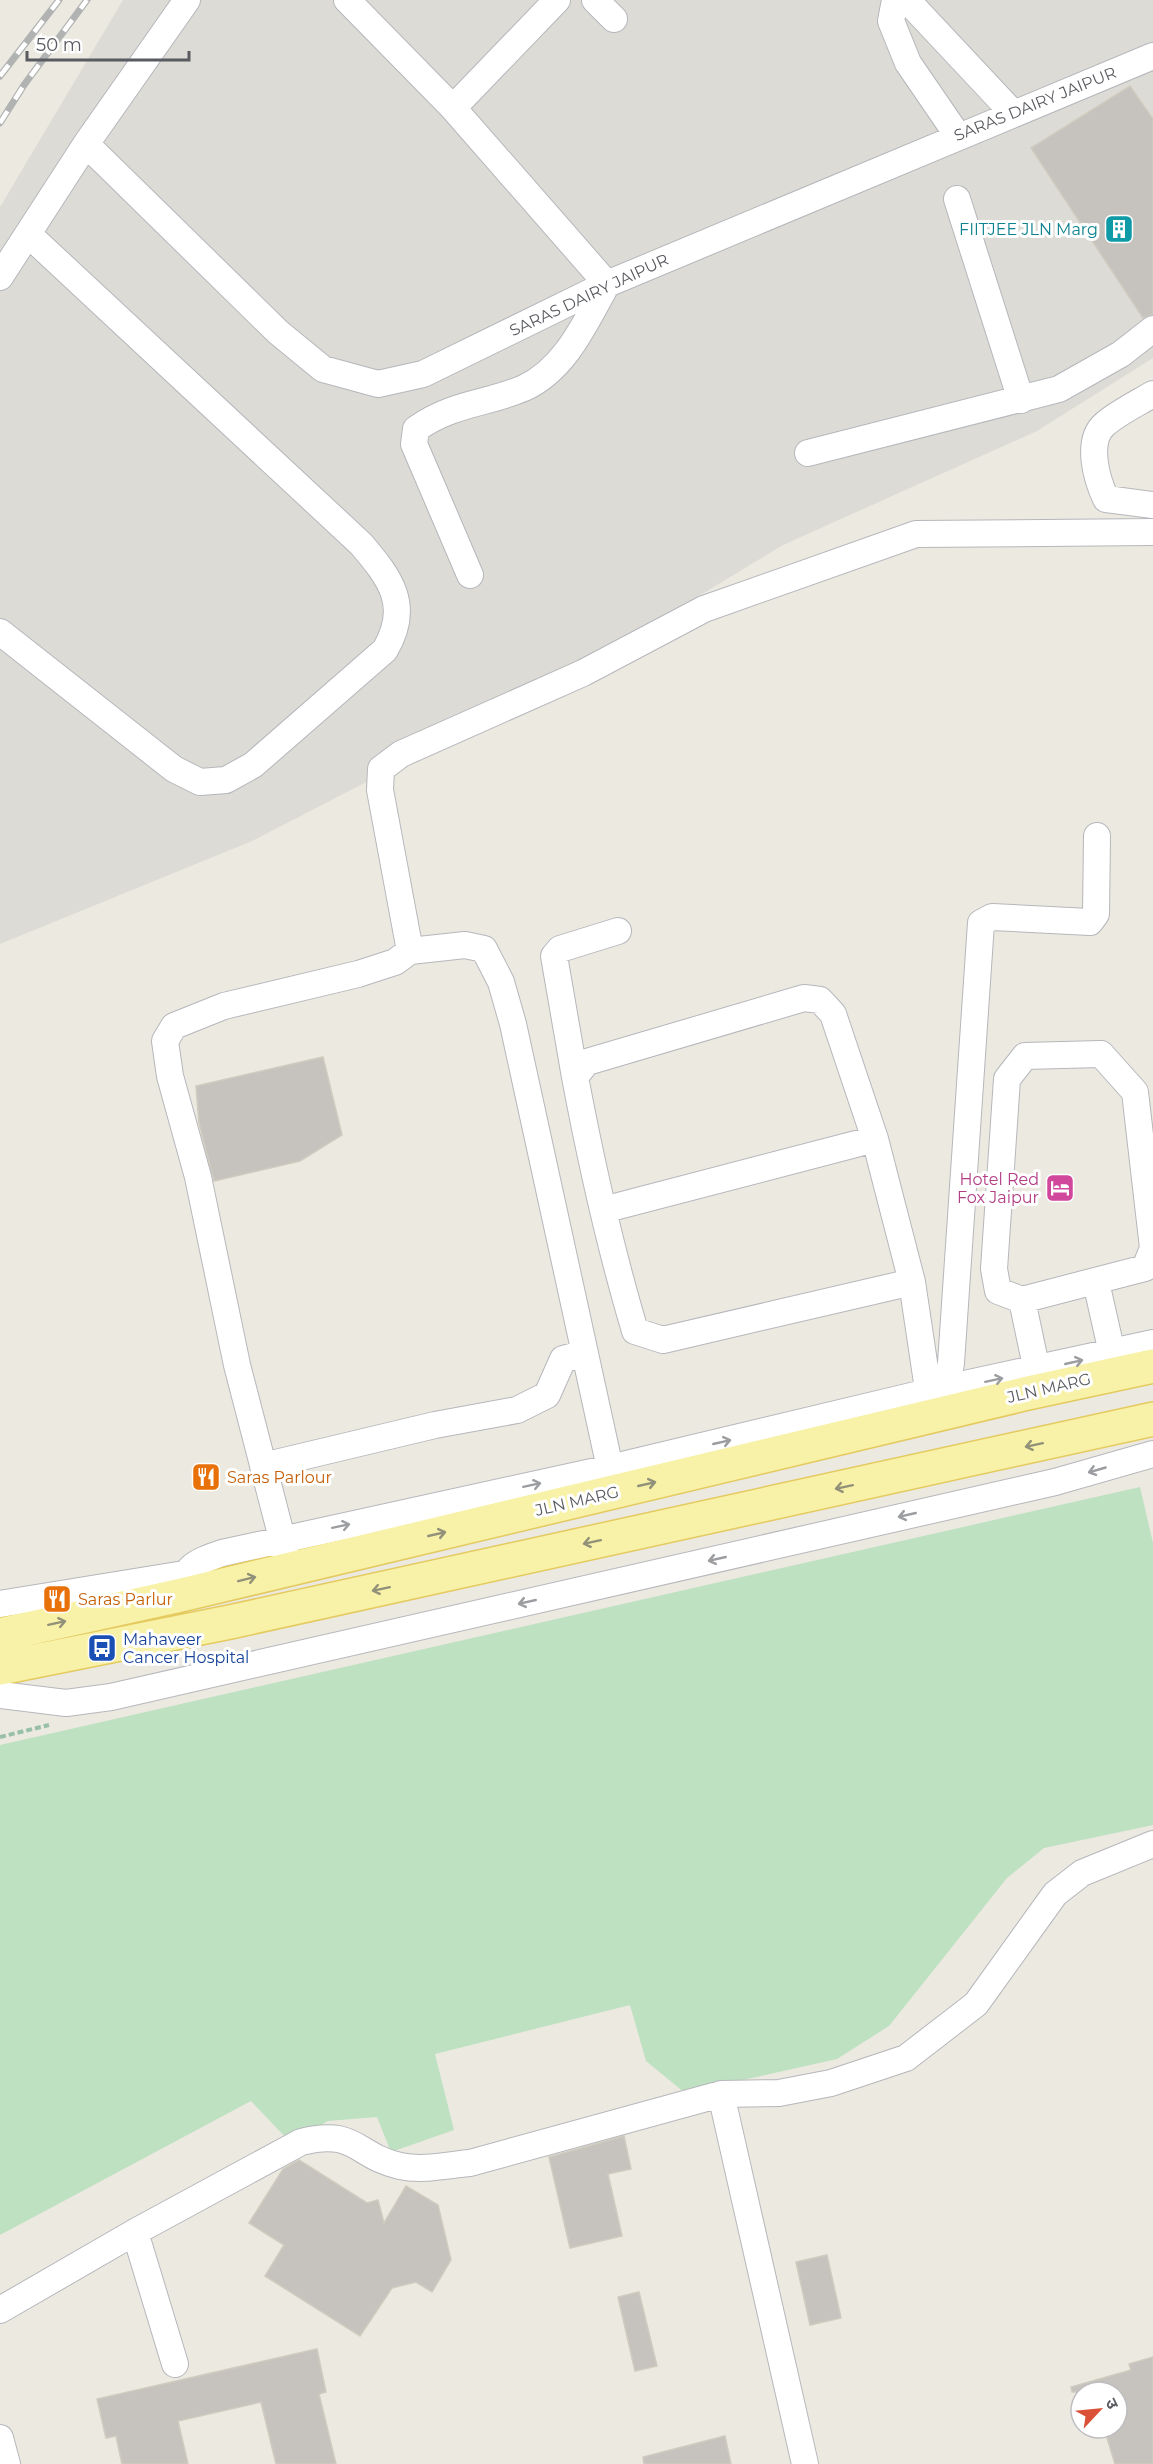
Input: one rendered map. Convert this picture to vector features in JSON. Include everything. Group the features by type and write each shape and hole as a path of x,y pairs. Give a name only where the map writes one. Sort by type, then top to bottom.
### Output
{"main road":[{"name":"JLN MARG","path":"0,1635 287,1554 937,1403 1153,1366"},
{"path":"0,1668 230,1622 1153,1419"}],"street":[{"path":"0,277 86,144 187,0"},
{"path":"347,0 453,108 607,284 570,350 543,375 525,387 436,415 416,429 414,444 470,575"},
{"path":"453,108 557,0"},
{"path":"595,0 614,19"},
{"path":"895,0 891,21 908,63 958,136"},
{"path":"907,0 1012,112"},
{"name":"SARAS DAIRY JAIPUR","path":"86,144 278,332 323,369 378,384 423,374 607,284 1012,112 1153,56"},
{"path":"957,199 1021,400"},
{"path":"0,632 174,769 200,782 226,780 253,765 384,650 396,631 398,615 394,592 382,568 361,544 28,234"},
{"path":"808,453 1059,389 1121,354 1153,328"},
{"path":"1153,394 1103,425 1096,444 1095,475 1106,499 1153,505"},
{"path":"410,951 381,790 381,769 401,754 583,674 704,609 916,534 1153,532"},
{"path":"937,1403 951,1363 981,923 992,917 1090,922 1096,914 1097,836"},
{"path":"618,931 560,949 554,956 575,1077 603,1210 635,1331 663,1341 912,1282"},
{"path":"287,1554 237,1365 198,1176 170,1076 165,1041 174,1026 224,1006 358,974 395,962 410,951 465,945 484,949 494,966 513,1024 613,1480"},
{"path":"575,1077 587,1062 804,998 820,999 833,1014 875,1140 912,1282 937,1403"},
{"path":"1101,1054 1135,1092 1153,1248 1145,1268 1096,1282 1022,1300 998,1291 994,1269 1007,1078 1025,1056 1101,1054"},
{"path":"603,1210 875,1140"},
{"path":"1096,1282 1112,1353"},
{"path":"1022,1300 1037,1371"},
{"path":"937,1403 1037,1371 1153,1343"},
{"path":"263,1466 435,1425 517,1410 547,1395 563,1359 585,1353"},
{"path":"0,1695 66,1703 111,1697 1055,1482 1153,1454"},
{"path":"0,1604 181,1585"},
{"path":"0,2310 135,2232 301,2142 322,2137 345,2139 373,2156 400,2166 427,2168 470,2163 721,2094 778,2093 820,2085 906,2058 976,2004 1055,1894 1082,1873 1153,1844"},
{"path":"721,2094 805,2464"},
{"path":"135,2232 175,2364"},
{"path":"0,2438 7,2464"}],"shaded area":[{"path":"123,0 1153,0 1153,358 1037,431 783,545 539,693 252,841 0,944 0,207"}],"green space":[{"path":"1140,1487 1153,1543 1153,1825 1044,1848 1007,1878 889,2026 837,2059 685,2093 646,2061 630,2005 435,2054 454,2130 391,2152 377,2117 328,2121 291,2143 251,2101 0,2235 0,1745"}],"building":[{"name":"FIITJEE JLN Marg","path":"1130,86 1153,119 1153,314 1143,318 1031,148"},
{"path":"323,1057 342,1135 300,1161 214,1181 199,1123 196,1086"},
{"path":"624,2136 631,2169 608,2174 622,2236 570,2248 549,2157"},
{"path":"299,2160 367,2203 378,2200 384,2223 406,2186 438,2205 451,2260 432,2292 416,2282 392,2288 360,2336 265,2276 284,2245 249,2223 283,2169"},
{"path":"827,2255 841,2318 810,2325 796,2262"},
{"path":"639,2292 657,2366 635,2371 618,2297"},
{"path":"317,2349 326,2392 319,2394 336,2464 276,2464 261,2402 178,2421 188,2464 122,2464 116,2436 106,2438 97,2399"},
{"path":"1153,2357 1153,2464 1115,2464 1108,2440 1129,2440 1129,2380 1096,2380 1131,2370 1129,2364"},
{"path":"725,2436 731,2464 644,2464 643,2457"}],"railway":[{"path":"0,76 59,0"},
{"path":"0,123 24,85 87,0"}],"place":[{"name":"FIITJEE JLN Marg","path":"1119,229"},
{"name":"Hotel Red Fox Jaipur","path":"1060,1188"},
{"name":"Saras Parlour","path":"206,1477"},
{"name":"Saras Parlur","path":"57,1599"},
{"name":"Mahaveer Cancer Hospital","path":"102,1648"}]}
